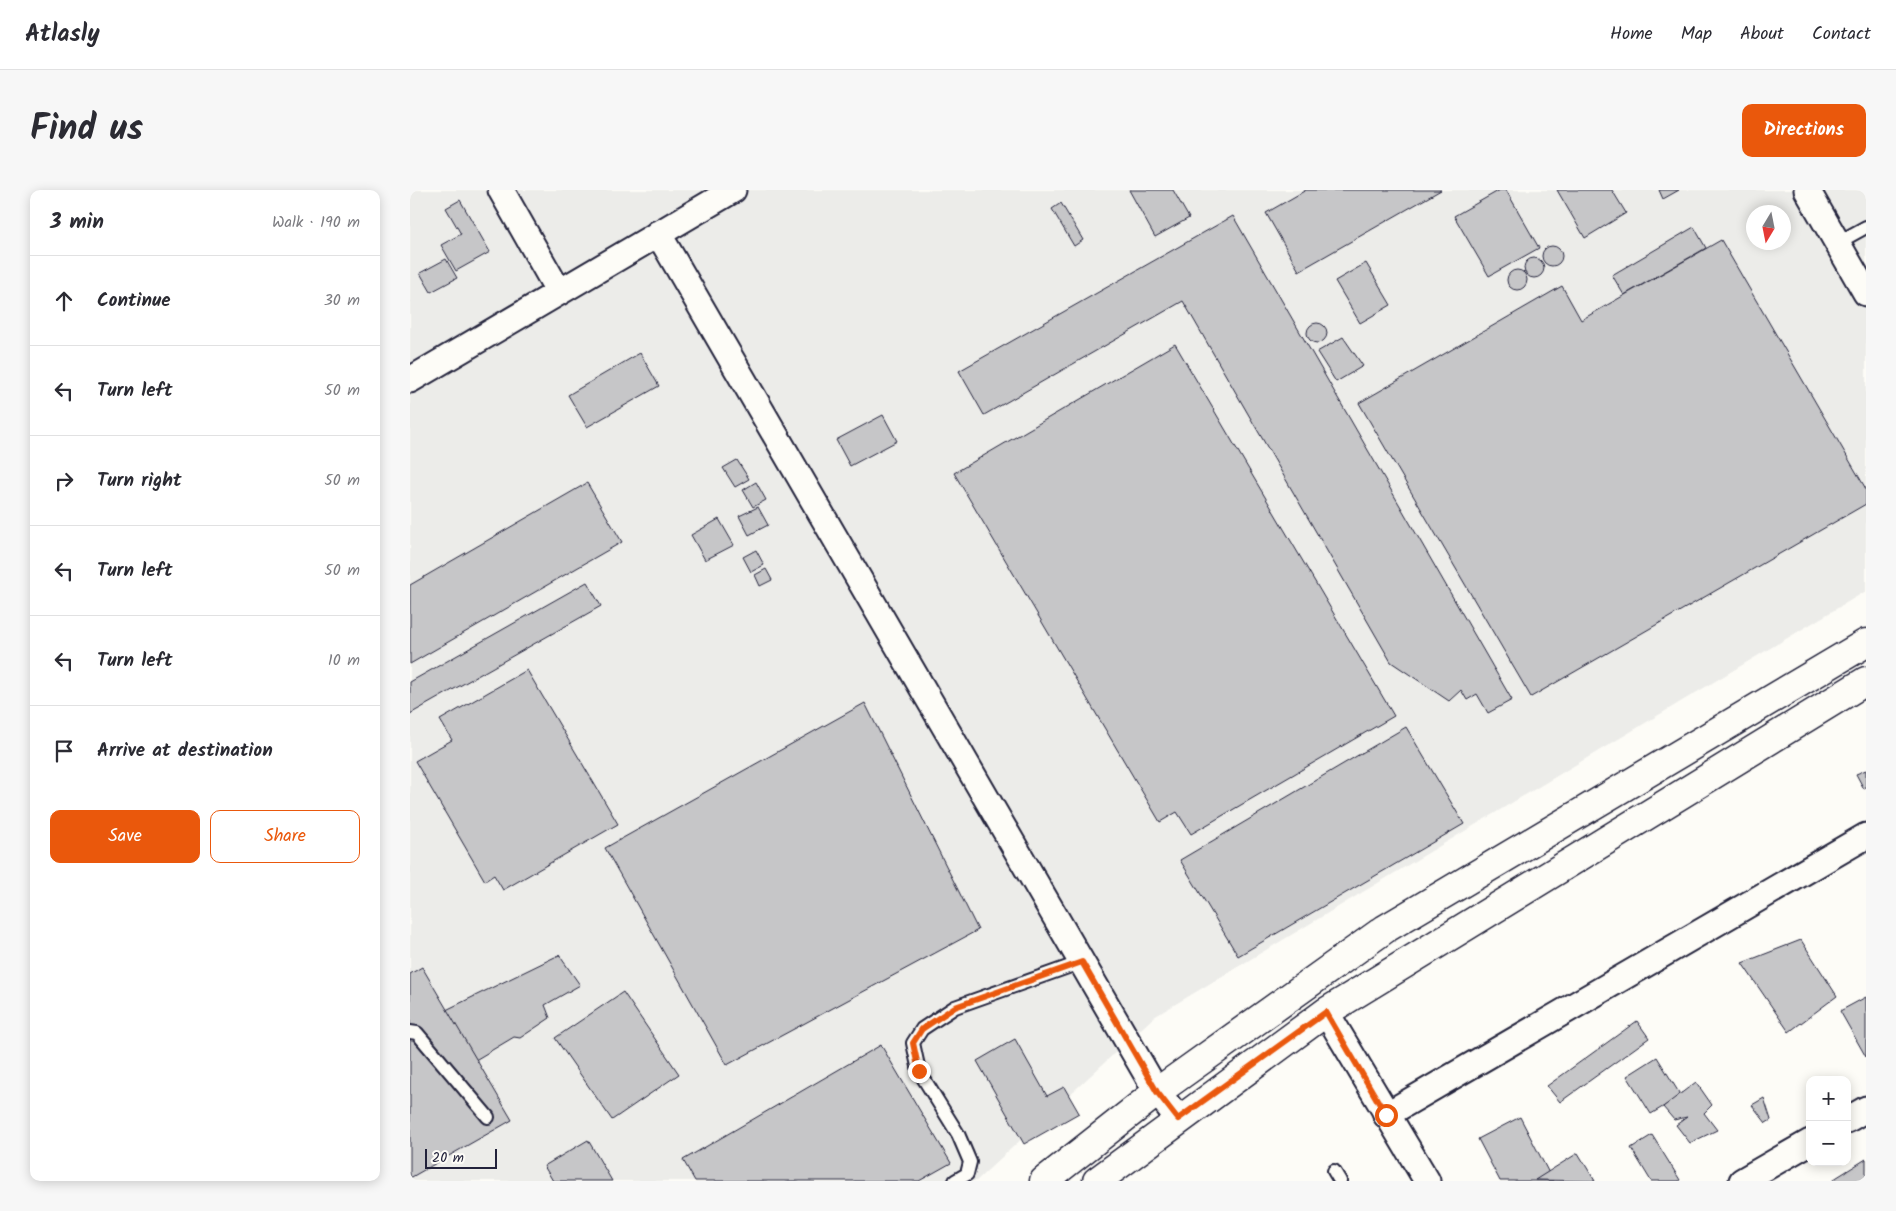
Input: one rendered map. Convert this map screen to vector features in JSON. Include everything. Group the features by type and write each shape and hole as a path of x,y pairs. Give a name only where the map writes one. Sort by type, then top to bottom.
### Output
{"main road":[{"path":"1044,1181 1157,1092 1384,929 1866,643"},
{"path":"1097,1181 1178,1119 1326,1012 1866,681"}],"street":[{"path":"501,190 559,292"},
{"path":"410,380 733,190"},
{"path":"1807,190 1866,293"},
{"path":"658,233 1157,1092 1178,1119"},
{"path":"1386,1115 1866,836"},
{"path":"1326,1012 1427,1181"},
{"path":"1851,1118 1866,1109"},
{"path":"1742,1181 1806,1144"}],"lane":[{"path":"1838,243 1866,227"},
{"path":"955,1181 967,1174 970,1162 958,1134 919,1071 913,1043 922,1029 955,1007 1082,962"},
{"path":"410,1032 417,1033 488,1117"}],"shaded area":[{"path":"410,190 1866,190 1866,591 1154,1017 976,1181 410,1181"}],"building":[{"path":"1129,190 1173,190 1189,218 1155,237"},
{"path":"1306,190 1441,190 1299,271 1266,213"},
{"path":"1500,190 1506,190 1539,248 1489,276 1454,216"},
{"path":"1557,190 1612,190 1626,213 1585,238"},
{"path":"1659,190 1679,190 1663,199"},
{"path":"460,200 490,252 456,271 441,245 461,234 446,208"},
{"path":"1061,203 1083,240 1074,246 1052,209"},
{"path":"1233,216 1512,700 1488,713 1477,694 1467,700 1461,690 1449,701 1391,662 1183,301 984,415 959,371"},
{"path":"1694,227 1706,248 1624,295 1612,275"},
{"path":"1721,240 1866,489 1866,504 1531,697 1359,403 1562,286 1581,320"},
{"path":"1552,246 1559,249 1562,256 1559,263 1552,266 1545,263 1542,256 1545,249"},
{"path":"1534,258 1541,261 1544,268 1541,275 1534,278 1527,275 1524,268 1527,261"},
{"path":"446,259 457,278 431,292 420,273"},
{"path":"1366,263 1391,305 1360,323 1335,281"},
{"path":"1517,270 1524,273 1527,280 1524,287 1517,290 1510,287 1507,280 1510,273"},
{"path":"1317,323 1324,326 1327,333 1324,340 1317,343 1310,340 1307,333 1310,326"},
{"path":"1343,337 1363,366 1336,382 1317,352"},
{"path":"1175,344 1394,716 1191,834 1177,812 1160,822 954,473"},
{"path":"640,353 659,386 587,427 568,395"},
{"path":"883,415 897,441 850,466 836,440"},
{"path":"737,460 749,479 735,487 723,468"},
{"path":"756,482 766,500 753,507 743,490"},
{"path":"587,483 622,542 410,664 410,585"},
{"path":"758,507 768,525 749,535 739,516"},
{"path":"719,519 734,545 705,560 691,535"},
{"path":"756,550 764,565 751,572 743,557"},
{"path":"766,569 772,580 760,586 755,575"},
{"path":"587,582 601,606 410,714 410,682"},
{"path":"527,670 618,824 503,890 494,875 485,881 415,761 452,740 440,720"},
{"path":"865,703 978,930 727,1065 605,848"},
{"path":"1406,727 1464,824 1238,956 1180,860"},
{"path":"1866,770 1866,788 1864,789 1856,774"},
{"path":"1801,940 1837,996 1789,1032 1742,963"},
{"path":"559,955 580,985 545,1005 550,1018 520,1038 514,1037 472,1062 444,1011"},
{"path":"422,967 512,1120 410,1178 410,974"},
{"path":"623,992 679,1074 612,1120 555,1038"},
{"path":"1866,997 1866,1057 1840,1011"},
{"path":"1637,1021 1649,1038 1560,1102 1547,1086"},
{"path":"1015,1039 1047,1096 1064,1087 1079,1113 1024,1144 977,1061"},
{"path":"881,1045 951,1163 919,1181 695,1181 683,1160"},
{"path":"1657,1057 1681,1096 1651,1114 1627,1076"},
{"path":"1696,1082 1712,1105 1704,1113 1717,1130 1690,1143 1676,1125 1687,1117 1674,1120 1663,1107"},
{"path":"1764,1098 1771,1120 1766,1123 1752,1105"},
{"path":"1520,1117 1553,1181 1500,1181 1478,1139"},
{"path":"1652,1135 1680,1180 1651,1181 1631,1148"},
{"path":"588,1140 612,1181 553,1181 544,1166"},
{"path":"1578,1153 1595,1181 1535,1180"},
{"path":"1866,1159 1866,1181 1835,1181 1834,1179"}],"route":[{"path":"919,1071 913,1043 922,1029 955,1007 1082,962 1157,1092 1178,1119 1326,1012 1386,1115"}]}
